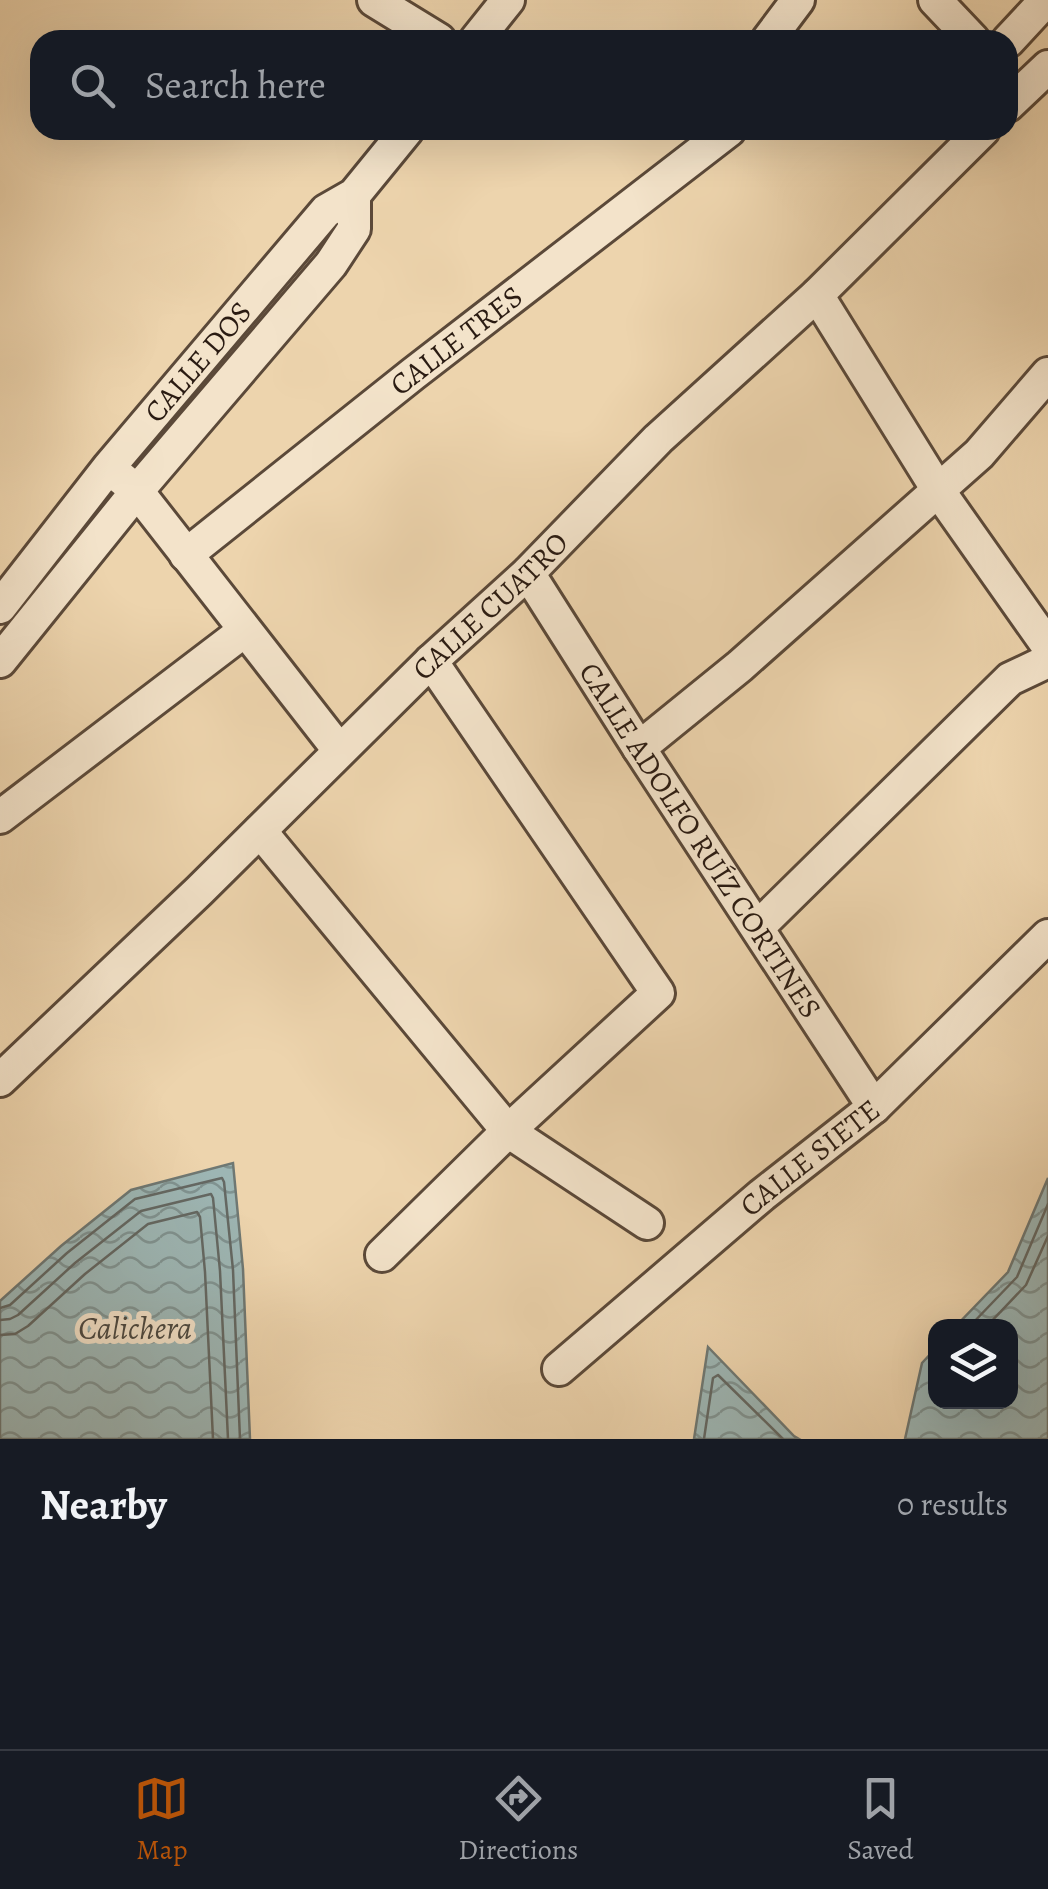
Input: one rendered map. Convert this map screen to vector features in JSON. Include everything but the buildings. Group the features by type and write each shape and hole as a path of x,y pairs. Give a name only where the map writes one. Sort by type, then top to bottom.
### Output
{"street":[{"path":"374,0 422,30"},
{"path":"484,30 508,0"},
{"path":"776,30 798,0"},
{"path":"935,0 964,30"},
{"path":"1018,30 1046,0"},
{"name":"CALLE DOS","path":"4,591 326,211 354,195 399,140"},
{"name":"CALLE TRES","path":"186,555 716,140"},
{"name":"CALLE CUATRO","path":"0,1080 339,750 528,573 658,439 817,295 973,140"},
{"path":"0,661 137,491 330,264 354,229 354,195"},
{"path":"817,295 938,490 1048,646"},
{"path":"638,748 740,666 979,454 1048,374"},
{"path":"109,467 137,491 339,750"},
{"name":"CALLE ADOLFO RUÍZ CORTINES","path":"528,573 874,1107"},
{"path":"4,591 41,610"},
{"path":"0,816 244,631"},
{"path":"382,1255 508,1131 658,994 432,661"},
{"path":"758,928 1010,679 1048,661"},
{"path":"260,830 508,1131 647,1223"},
{"name":"CALLE SIETE","path":"560,1369 762,1195 874,1107 1048,936"}],"water":[{"name":"Calichera","path":"233,1163 243,1269 250,1439 0,1439 0,1301 131,1190"},
{"path":"1048,1178 1048,1439 905,1439 922,1363 928,1357 928,1409 1018,1409 1018,1319 963,1319 1008,1272"},
{"path":"708,1347 794,1436 799,1439 694,1439"}]}
